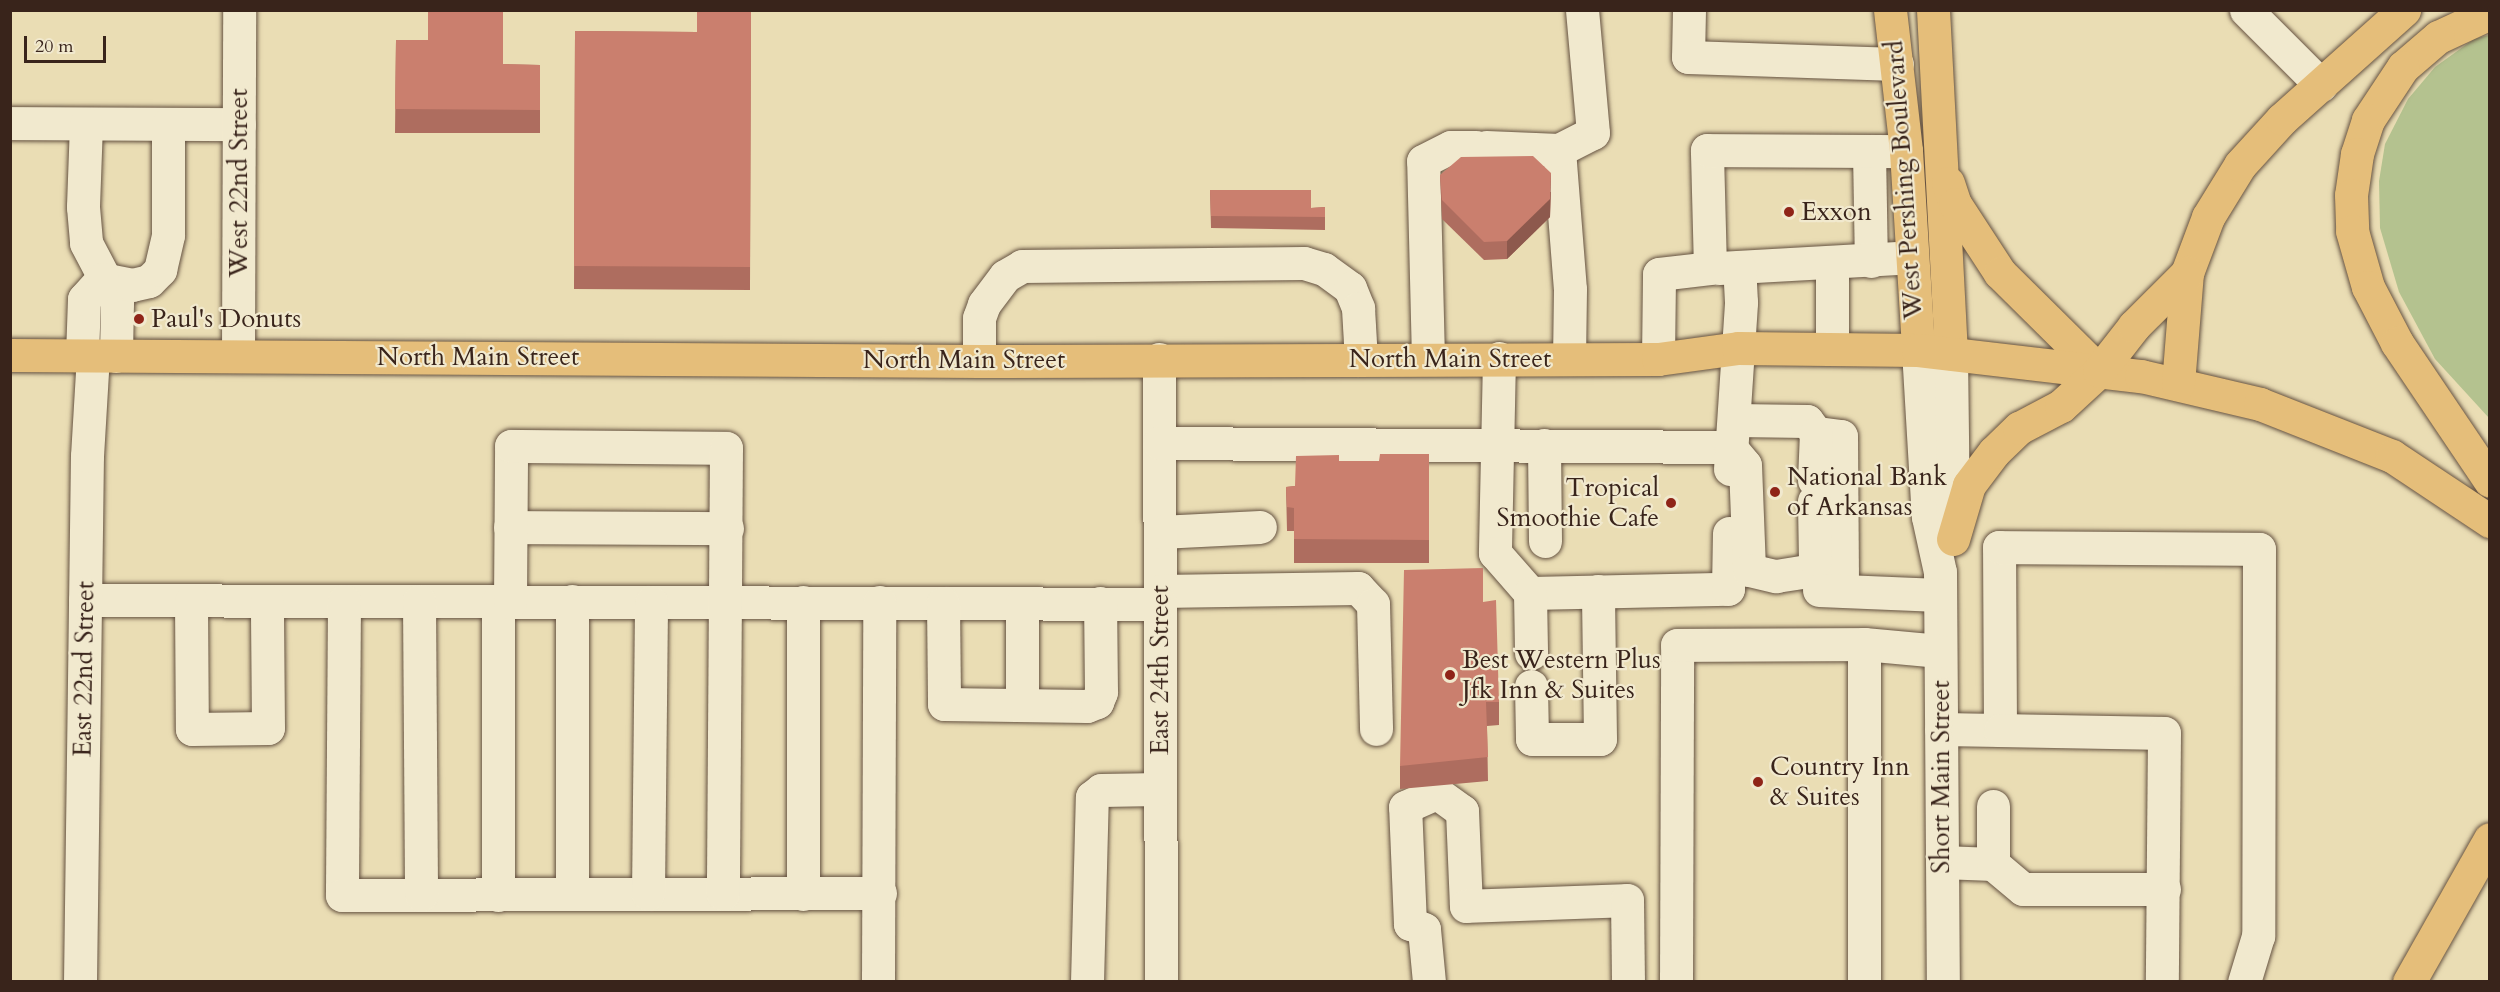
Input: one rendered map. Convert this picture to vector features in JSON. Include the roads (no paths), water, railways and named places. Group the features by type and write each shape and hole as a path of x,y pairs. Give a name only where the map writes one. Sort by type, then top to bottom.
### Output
{"main road":[{"name":"West Pershing Boulevard","path":"1890,10 1906,151 1918,350"},
{"name":"West Pershing Boulevard","path":"1934,10 1951,345"},
{"path":"2178,384 2187,273 2208,217 2240,165 2320,85 2404,10"},
{"path":"2490,13 2438,37 2398,74 2368,120 2357,153 2351,195 2352,231 2368,287 2397,343 2490,481"},
{"path":"1941,163 1955,204 2000,273 2099,371"},
{"path":"1953,539 1969,485 1994,452 2019,428 2061,406 2099,371 2134,326 2187,273"},
{"name":"North Main Street","path":"10,355 979,361 1658,359 1738,348 1918,350 1951,345 2178,384 2260,404 2363,442 2439,484 2490,521"},
{"path":"2409,981 2490,839"}],"street":[{"name":"West 22nd Street","path":"238,10 238,355"},
{"path":"1428,359 1423,161 1451,147 1559,150 1593,133 1582,10"},
{"path":"1689,10 1688,57 1897,64"},
{"path":"2247,11 2320,85"},
{"path":"10,123 239,124"},
{"path":"86,124 83,207 86,243 102,279 132,285 149,281 160,270 168,235 168,124"},
{"path":"1559,150 1570,290 1569,358"},
{"path":"1728,589 1732,433 1738,348 1707,150 1906,151"},
{"path":"1869,151 1871,261"},
{"path":"1658,359 1659,274 1912,257"},
{"path":"979,361 979,318 984,304 1005,276 1022,266 1304,262 1324,270 1350,288 1358,308 1361,360"},
{"path":"1832,263 1832,348"},
{"name":"East 22nd Street","path":"80,981 85,600 97,356 84,299 102,279"},
{"path":"1940,583 1953,539 1951,345"},
{"path":"1918,350 1928,518 1940,583"},
{"path":"1499,358 1495,553 1530,593 1531,653"},
{"name":"East 24th Street","path":"1159,359 1161,981"},
{"path":"1159,443 1544,445 1732,433 1807,421 1816,434 1815,560 1809,571 1776,576 1749,570 1745,465 1732,433"},
{"path":"1816,434 1841,436 1842,590"},
{"path":"1544,445 1545,542"},
{"path":"498,895 504,601 510,527 511,446 726,448 727,602 723,894"},
{"path":"510,527 727,528"},
{"path":"1160,532 1260,527"},
{"path":"1953,539 1999,546 2259,549 2259,936 2245,981"},
{"path":"1999,546 2000,730"},
{"path":"1530,593 1728,589 1842,590 1940,583"},
{"name":"Short Main Street","path":"1940,583 1943,981"},
{"path":"85,600 1100,603 1160,597 1358,588 1372,604 1376,729"},
{"path":"1531,686 1532,739 1600,738 1598,591"},
{"path":"191,601 192,729 268,728 267,601"},
{"path":"344,601 342,895 880,893"},
{"path":"419,601 421,895"},
{"path":"572,601 572,894"},
{"path":"648,894 651,602"},
{"path":"803,602 803,894"},
{"path":"878,981 879,602"},
{"path":"943,603 944,704 1088,706 1097,702 1101,692 1100,603"},
{"path":"1022,705 1023,603"},
{"path":"1864,644 1864,981"},
{"path":"1676,981 1677,645 1864,644 1940,651"},
{"path":"1941,729 2164,733 2162,981"},
{"path":"1087,981 1092,797 1101,790 1160,789"},
{"path":"1429,981 1425,929 1410,924 1406,807 1437,793 1462,811 1466,906 1627,900 1629,981"},
{"path":"1993,806 1993,864"},
{"path":"1942,862 1993,864 2023,889 2164,889"}],"place":[{"name":"Exxon","path":"1789,212"},
{"name":"Paul's Donuts","path":"139,319"},
{"name":"National Bank of Arkansas","path":"1775,492"},
{"name":"Tropical Smoothie Cafe","path":"1671,503"},
{"name":"Best Western Plus Jfk Inn & Suites","path":"1450,675"},
{"name":"Country Inn & Suites","path":"1758,782"}]}
